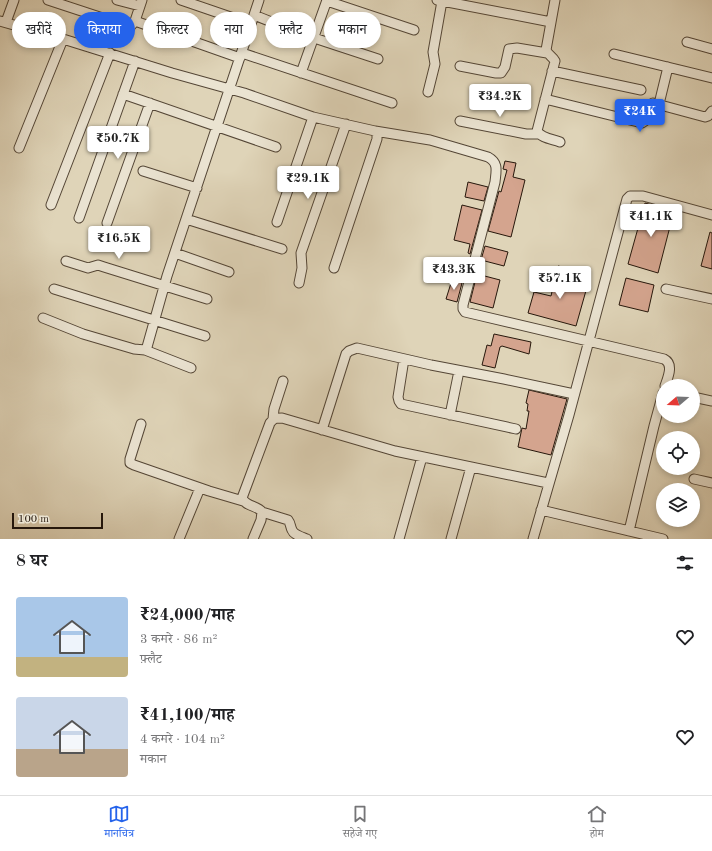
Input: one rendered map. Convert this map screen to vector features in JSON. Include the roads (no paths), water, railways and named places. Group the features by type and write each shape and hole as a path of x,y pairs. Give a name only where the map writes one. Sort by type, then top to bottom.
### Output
{"street":[{"path":"48,0 84,12"},
{"path":"117,0 141,3 135,21 392,103"},
{"path":"181,0 224,12"},
{"path":"255,12 259,0"},
{"path":"316,32 327,0 414,30"},
{"path":"547,53 546,45 555,0"},
{"path":"428,92 435,64 433,52 445,1 551,22"},
{"path":"316,39 378,59"},
{"path":"66,40 230,89 313,117 375,132 430,140 492,159 496,163 497,168 495,182 463,305 465,312 667,361 670,365 667,379"},
{"path":"687,42 712,49"},
{"path":"19,148 59,48"},
{"path":"145,350 186,219 243,48"},
{"path":"301,73 310,48"},
{"path":"460,66 501,73 505,67 510,49 513,48 547,53 553,58 554,61 552,71 537,128 538,134"},
{"path":"51,205 110,53"},
{"path":"614,54 712,78"},
{"path":"79,218 135,61"},
{"path":"659,104 668,66"},
{"path":"552,71 641,90"},
{"path":"123,94 276,147"},
{"path":"545,99 642,123 645,121 651,104 653,103 705,117 712,111"},
{"path":"107,223 150,103"},
{"path":"277,222 313,117"},
{"path":"460,121 526,134 538,134 560,142"},
{"path":"299,283 302,268 301,254 346,124"},
{"path":"334,268 377,139 378,134 375,132"},
{"path":"143,171 197,188"},
{"path":"533,539 627,199 630,196 643,196 712,215"},
{"path":"186,219 282,249"},
{"path":"175,253 229,272"},
{"path":"66,261 88,268 98,265 207,299"},
{"path":"54,289 205,336"},
{"path":"666,289 712,297"},
{"path":"43,318 83,334 134,349 145,350 191,368"},
{"path":"322,430 343,364 349,350 357,348 459,371 574,394"},
{"path":"404,359 399,390 399,402 407,406 516,429"},
{"path":"450,415 459,371"},
{"path":"243,501 244,493 270,423 273,419 274,408 283,381"},
{"path":"700,398 712,401"},
{"path":"273,419 282,418 395,452 548,483"},
{"path":"629,531 656,419"},
{"path":"141,424 131,455 130,463 200,488 243,501 260,509 262,512 288,520 294,533 307,539"},
{"path":"399,539 422,457"},
{"path":"451,539 471,467"},
{"path":"694,479 712,482"},
{"path":"179,539 200,488"},
{"path":"541,510 663,539"},
{"path":"253,539 261,520 262,512"}]}
